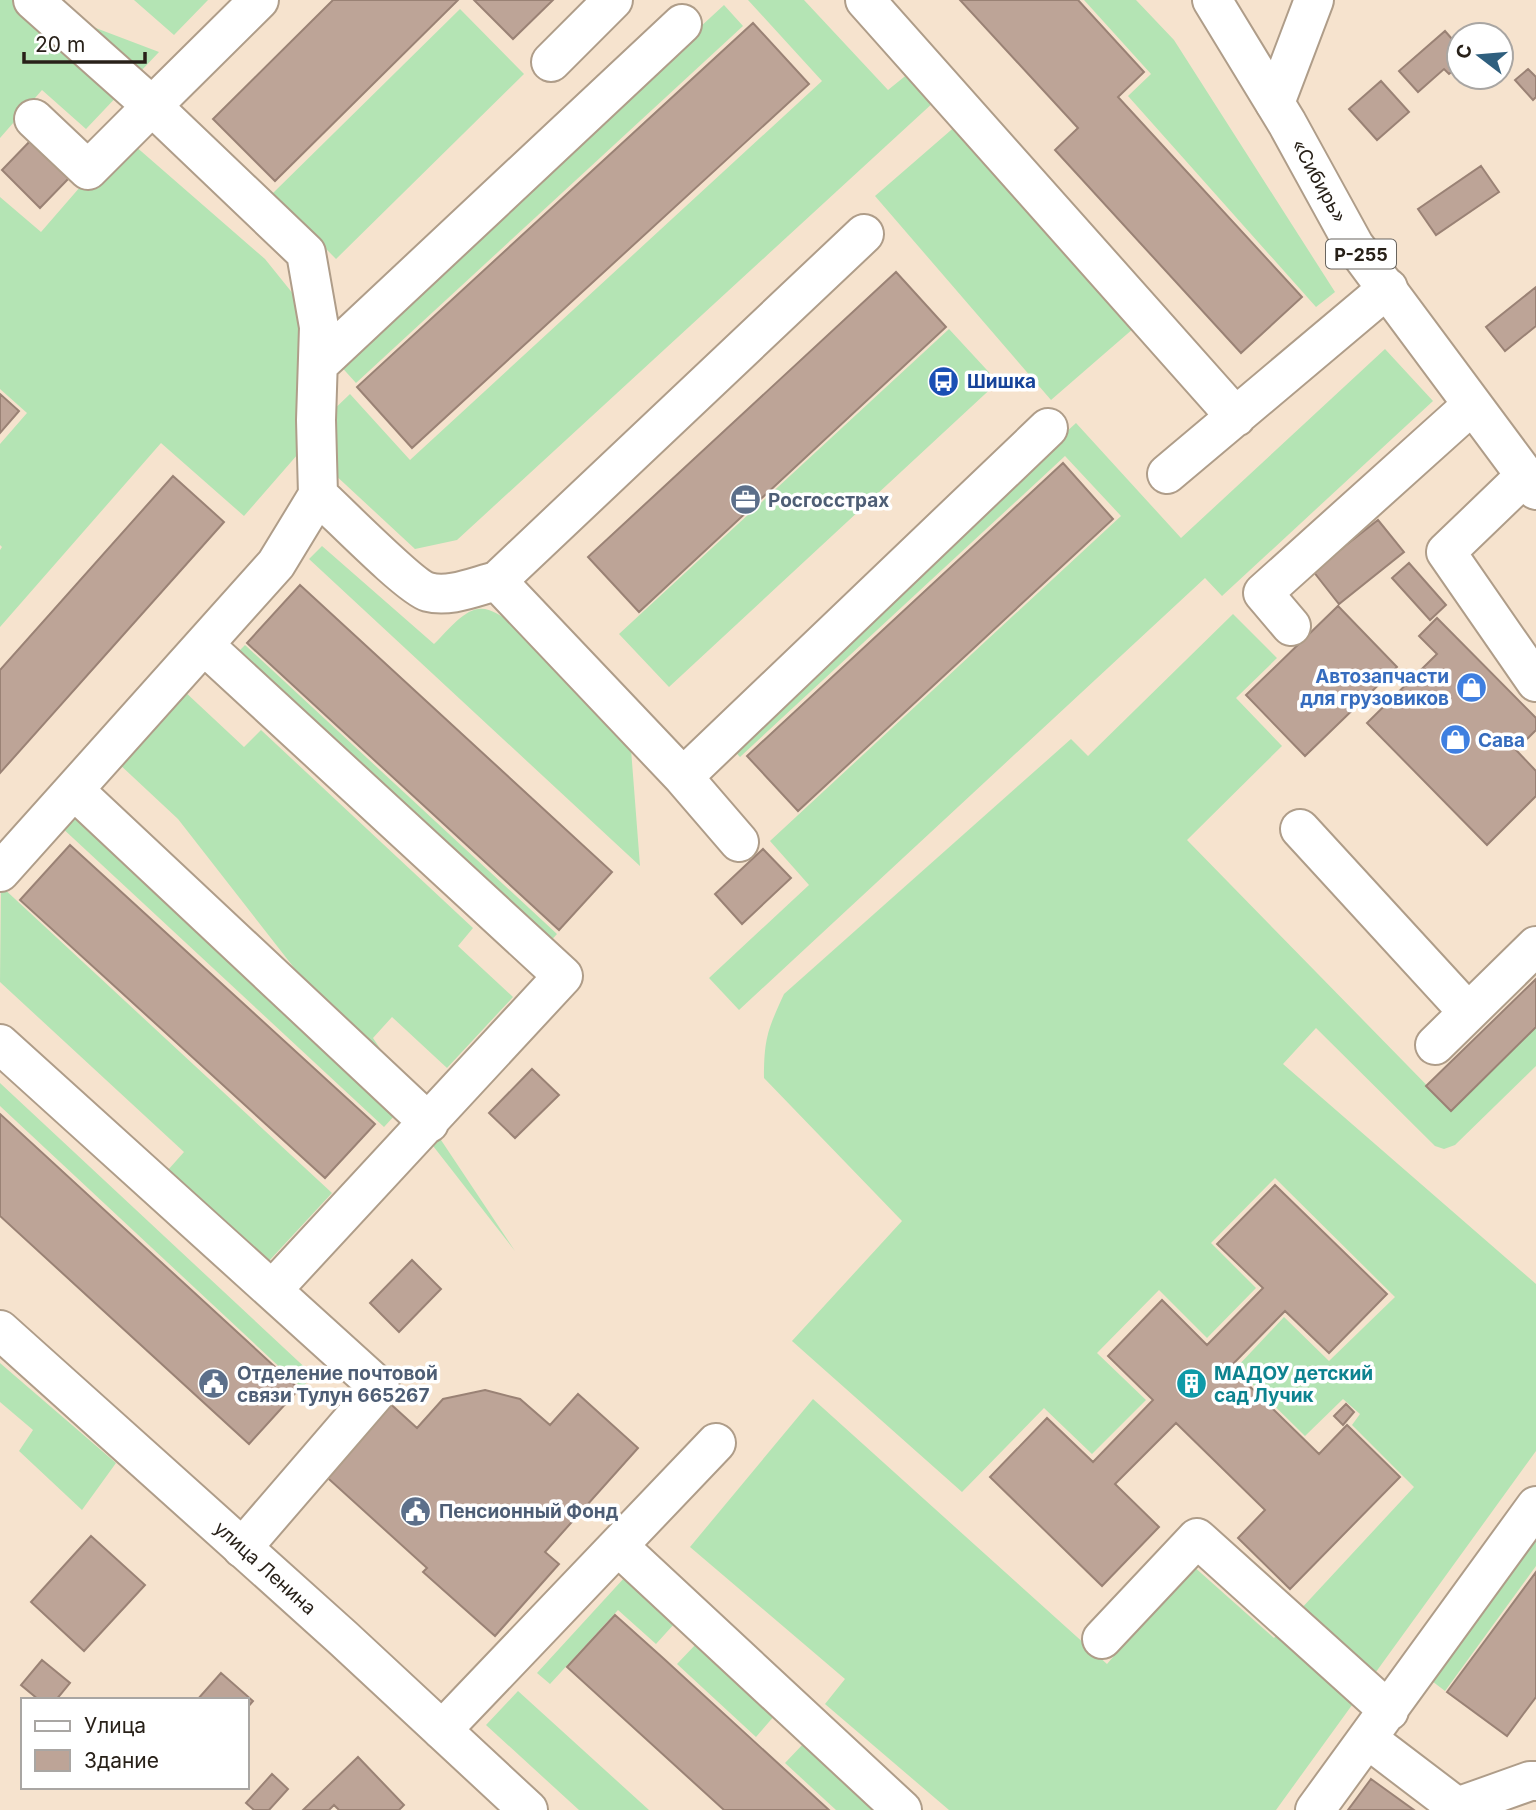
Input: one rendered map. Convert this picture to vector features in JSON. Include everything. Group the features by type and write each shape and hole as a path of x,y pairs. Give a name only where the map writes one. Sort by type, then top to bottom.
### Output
{"main road":[{"path":"0,872 276,564 318,495 319,327 306,253 152,106 33,0"},
{"path":"34,119 88,170 259,0"},
{"path":"551,62 613,0"},
{"path":"865,0 1236,417"},
{"name":"«Сибирь»","path":"1212,0 1275,103 1354,245 1531,483"},
{"path":"1275,103 1314,0"},
{"path":"318,365 682,24"},
{"path":"318,495 426,592 447,594 497,581 864,234"},
{"path":"1167,474 1388,288"},
{"path":"1291,626 1263,593 1472,405"},
{"path":"684,777 1048,428"},
{"path":"1531,483 1446,552 1536,682"},
{"path":"497,581 684,777 739,842"},
{"path":"204,645 564,976 272,1289"},
{"path":"74,790 429,1123"},
{"path":"1300,829 1468,1012"},
{"path":"1435,1045 1536,946"},
{"path":"0,1044 380,1388 243,1548"},
{"name":"улица Ленина","path":"0,1329 528,1810"},
{"path":"442,1730 716,1443"},
{"path":"1315,1810 1536,1506"},
{"path":"1102,1639 1197,1538 1457,1807 1536,1781"},
{"path":"618,1546 902,1810"}],"green space":[{"path":"0,0 22,0 159,52 86,129 42,90 0,138"},
{"path":"134,0 208,0 174,35"},
{"path":"748,0 804,0 888,90 909,73 935,101 457,540 415,549 332,472 326,417 350,394 410,460 822,81"},
{"path":"1084,0 1136,0 1174,40 1335,292 1316,307 1128,96 1151,74"},
{"path":"724,5 743,26 356,383 337,362"},
{"path":"460,9 524,74 336,259 272,194"},
{"path":"958,124 1134,328 1051,400 875,196"},
{"path":"134,145 265,259 294,295 301,319 298,454 244,516 161,443 0,627 0,444 27,413 0,389 0,197 41,232 87,179 97,187"},
{"path":"949,329 998,382 669,687 619,634"},
{"path":"1385,349 1433,401 1222,596 1205,578 739,1010 709,978 809,885 770,841 1121,516 1065,456 740,757 728,744 1076,423 1181,538"},
{"path":"322,546 434,644 460,618 478,609 495,612 510,621 631,749 640,866 309,559"},
{"path":"1233,614 1277,658 1236,698 1282,746 1187,840 1451,1110 1536,1027 1536,1066 1455,1145 1444,1149 1435,1146 1316,1028 1283,1064 1536,1284 1536,1451 1276,1810 949,1810 825,1704 845,1679 690,1547 813,1399 1107,1664 1192,1565 1274,1638 1414,1487 1352,1425 1360,1414 1343,1399 1305,1436 1236,1368 1284,1317 1329,1361 1395,1297 1275,1178 1211,1243 1256,1288 1207,1338 1159,1290 1097,1353 1146,1400 1092,1454 1044,1408 962,1492 792,1341 902,1221 764,1078 768,1034 784,994 1071,739 1088,756"},
{"path":"245,645 557,934 546,946 233,657"},
{"path":"183,690 244,747 261,730 473,928 458,946 513,997 447,1068 392,1017 373,1038 515,1251 178,819 117,762"},
{"path":"70,812 396,1114 384,1127 59,825"},
{"path":"1,886 332,1193 268,1262 168,1170 184,1152 0,982"},
{"path":"0,1083 313,1375 302,1388 0,1106"},
{"path":"0,1363 116,1463 82,1510 19,1451 33,1430 0,1402"},
{"path":"1536,1529 1536,1566 1445,1691 1428,1678"},
{"path":"625,1577 675,1623 656,1644 618,1610 550,1684 537,1673"},
{"path":"697,1643 775,1715 756,1737 677,1664"},
{"path":"518,1691 649,1810 579,1810 486,1725"},
{"path":"805,1742 878,1810 836,1810 785,1763"}],"building":[{"path":"333,0 458,0 275,181 213,119"},
{"path":"474,0 553,0 513,39"},
{"path":"960,0 1078,0 1144,72 1118,97 1302,297 1241,353 1055,150 1078,128"},
{"path":"753,23 809,84 412,448 357,387"},
{"path":"1445,31 1445,70 1418,92 1399,71"},
{"path":"1528,69 1536,77 1536,97 1533,100 1515,80"},
{"path":"1381,81 1409,112 1377,140 1349,109"},
{"path":"33,138 71,176 40,208 2,170"},
{"path":"1481,166 1499,192 1436,235 1418,209"},
{"path":"896,272 946,327 639,612 588,557"},
{"path":"1536,287 1536,326 1505,351 1486,327"},
{"path":"0,394 19,411 0,433"},
{"path":"1063,463 1113,519 798,811 747,756"},
{"path":"173,476 224,522 0,773 0,670"},
{"path":"1378,520 1404,552 1339,604 1313,571"},
{"path":"1409,563 1446,605 1430,620 1392,578"},
{"path":"300,585 612,872 559,930 247,643"},
{"path":"1338,606 1397,667 1305,756 1246,695"},
{"name":"Сава","path":"1437,618 1536,718 1536,730 1516,750 1536,771 1536,796 1487,845 1367,723 1437,654 1419,636"},
{"path":"70,845 375,1124 325,1178 20,900"},
{"path":"763,849 791,878 742,924 715,894"},
{"path":"1536,979 1536,1027 1451,1111 1426,1086"},
{"path":"532,1069 559,1095 515,1138 489,1113"},
{"path":"0,1114 299,1389 249,1444 0,1216"},
{"name":"МАДОУ детский сад Лучик","path":"1275,1185 1387,1294 1329,1353 1285,1311 1230,1367 1319,1454 1347,1425 1400,1477 1290,1589 1238,1538 1265,1510 1176,1423 1115,1484 1159,1527 1102,1586 990,1477 1047,1418 1093,1462 1153,1400 1108,1356 1162,1300 1207,1345 1263,1288 1217,1244"},
{"path":"412,1260 441,1289 399,1332 370,1303"},
{"path":"485,1390 520,1399 550,1425 578,1394 638,1448 545,1552 559,1564 495,1636 423,1572 427,1568 320,1471 385,1399 417,1428 443,1399"},
{"path":"1346,1404 1354,1412 1343,1425 1334,1416"},
{"path":"91,1536 145,1585 84,1651 31,1602"},
{"path":"1536,1572 1536,1697 1507,1736 1447,1692"},
{"path":"615,1615 829,1810 724,1810 567,1667"},
{"path":"42,1660 70,1683 58,1698 37,1698 21,1685"},
{"path":"221,1673 253,1701 248,1707 248,1698 199,1698"},
{"path":"358,1757 404,1805 399,1810 339,1810 334,1805 329,1810 303,1810"},
{"path":"272,1774 288,1789 269,1810 254,1810 246,1803"},
{"path":"1371,1779 1414,1810 1348,1810"}],"place":[{"name":"Шишка","path":"944,381"},
{"name":"Росгосстрах","path":"745,500"},
{"name":"Автозапчасти для грузовиков","path":"1472,687"},
{"name":"Сава","path":"1455,740"},
{"name":"Отделение почтовой связи Тулун 665267","path":"214,1384"},
{"name":"МАДОУ детский сад Лучик","path":"1191,1384"},
{"name":"Пенсионный Фонд","path":"416,1511"}]}
